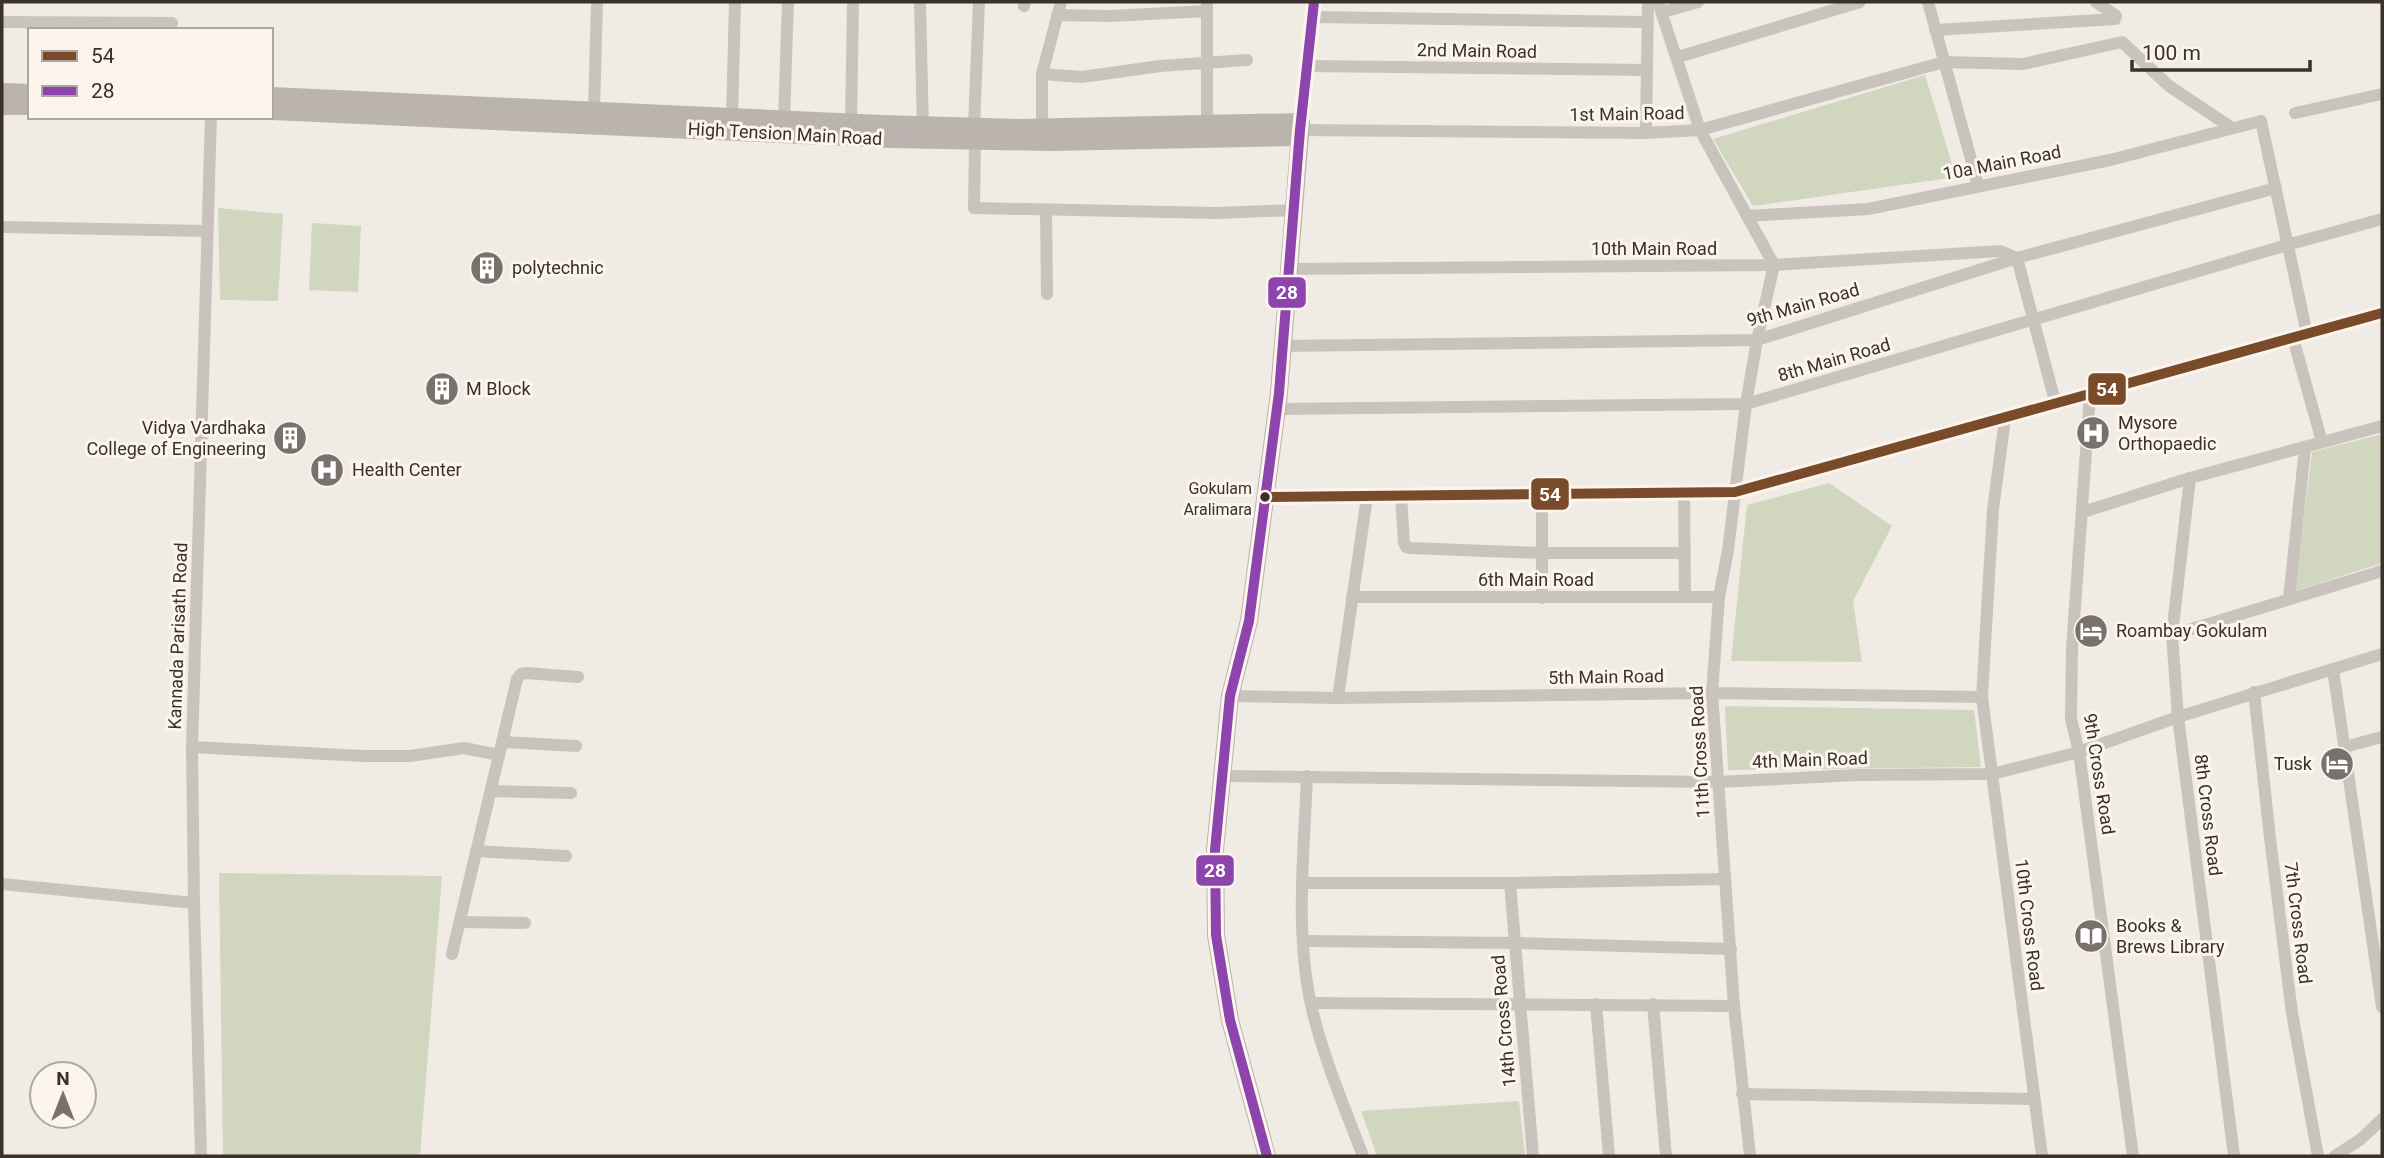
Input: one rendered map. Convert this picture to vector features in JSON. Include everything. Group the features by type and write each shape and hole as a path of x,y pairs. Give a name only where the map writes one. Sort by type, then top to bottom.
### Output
{"main road":[{"path":"2,92 28,93"},
{"path":"273,96 851,123 923,133"},
{"path":"2,106 28,106"},
{"name":"High Tension Main Road","path":"273,111 974,134 1300,130"},
{"path":"1042,134 1207,125 1300,130 1277,409 1250,621 1230,696 1215,850 1216,936 1230,1020 1267,1156"}],"street":[{"path":"594,111 597,2"},
{"path":"732,118 735,2"},
{"path":"784,120 788,2"},
{"path":"851,123 853,2"},
{"path":"920,2 923,133"},
{"path":"979,2 974,208 1216,213 1294,211"},
{"path":"1646,133 1648,2"},
{"path":"1698,2 1660,7 1700,130 1774,265"},
{"path":"1678,57 1860,2"},
{"path":"1928,2 1978,185"},
{"path":"1936,30 2115,19 2116,16 2096,2"},
{"path":"1042,134 1042,74 1059,8 1110,16 1207,6 1207,125"},
{"path":"1300,130 1313,9 1668,29"},
{"path":"2,22 172,23"},
{"name":"1st Main Road","path":"1300,130 1646,133 1700,130 1944,62 2023,64 2122,42 2169,86 2232,128"},
{"path":"1042,74 1082,77 1247,60"},
{"name":"2nd Main Road","path":"1307,66 1647,70"},
{"path":"2295,113 2382,94"},
{"name":"Kannada Parisath Road","path":"201,1156 192,747 211,119"},
{"name":"10a Main Road","path":"1747,216 1868,209 2110,160 2261,121 2276,188"},
{"path":"2276,188 2307,334"},
{"name":"9th Main Road","path":"1282,346 1757,340 2017,258 2276,188"},
{"path":"1046,210 1046,294"},
{"name":"8th Main Road","path":"1277,409 1746,404 2382,219"},
{"path":"2,227 206,231"},
{"name":"10th Main Road","path":"1289,269 1774,265 2000,251 2017,258"},
{"path":"2017,258 2056,405"},
{"name":"11th Cross Road","path":"1750,1156 1734,1006 1712,693 1719,597 1746,404 1774,265"},
{"path":"1265,497 1735,492 2382,313"},
{"path":"2293,338 2322,442"},
{"name":"9th Cross Road","path":"2090,395 2072,649 2071,719 2079,752 2133,1156"},
{"name":"10th Cross Road","path":"2005,419 1993,509 1982,697 2042,1156"},
{"path":"2083,512 2190,478 2382,426"},
{"path":"2288,599 2305,448"},
{"name":"8th Cross Road","path":"2190,478 2172,635 2178,717 2234,1156"},
{"path":"1684,493 1685,597"},
{"path":"1542,495 1542,597"},
{"path":"1338,698 1367,496"},
{"path":"1401,496 1406,547 1542,553 1685,552"},
{"path":"2172,635 2382,571"},
{"name":"6th Main Road","path":"1352,597 1719,597"},
{"name":"4th Main Road","path":"1222,776 1718,782 1857,775 1992,774 2079,752 2254,692 2382,654"},
{"path":"2333,668 2382,1007"},
{"path":"452,954 517,679 521,674 578,677"},
{"name":"7th Cross Road","path":"2254,692 2292,1013 2318,1156"},
{"name":"5th Main Road","path":"1230,696 1338,698 1712,693 1982,697"},
{"path":"2344,747 2382,737"},
{"path":"192,747 363,756 410,756 464,748 576,747"},
{"path":"1307,776 1302,883 1303,941 1311,1003 1324,1053 1363,1156"},
{"path":"491,791 571,793"},
{"path":"477,851 566,856"},
{"path":"1302,883 1725,879"},
{"name":"14th Cross Road","path":"1510,883 1533,1156"},
{"path":"2,884 194,903"},
{"path":"460,922 525,923"},
{"path":"1303,941 1515,943 1731,950"},
{"path":"1311,1003 1734,1006"},
{"path":"1596,1004 1609,1156"},
{"path":"1653,1004 1667,1156"},
{"path":"1742,1094 2033,1099"},
{"path":"2336,1156 2361,1139 2382,1119"}],"green space":[{"path":"1925,75 1956,177 1753,206 1713,139"},
{"path":"218,208 283,214 278,301 220,300"},
{"path":"312,223 361,226 358,292 309,290"},
{"path":"2382,434 2382,563 2295,591 2312,452"},
{"path":"1829,483 1892,526 1853,601 1862,662 1731,661 1747,505"},
{"path":"1725,706 1974,710 1981,767 1728,770"},
{"path":"219,873 442,876 420,1156 223,1156"},
{"path":"1519,1101 1525,1156 1377,1156 1361,1111"}],"transit line":[{"name":"28","path":"1267,1156 1230,1020 1216,935 1215,850 1230,696 1249,621 1279,393 1300,130 1314,2"},
{"name":"54","path":"1265,497 1735,492 2382,313"}],"place":[{"name":"polytechnic","path":"487,268"},
{"name":"M Block","path":"442,389"},
{"name":"Mysore Orthopaedic","path":"2093,433"},
{"name":"Vidya Vardhaka College of Engineering","path":"290,438"},
{"name":"Health Center","path":"327,470"},
{"name":"Gokulam Aralimara","path":"1265,497"},
{"name":"Roambay Gokulam","path":"2091,631"},
{"name":"Tusk","path":"2337,764"},
{"name":"Books & Brews Library","path":"2091,936"}]}
